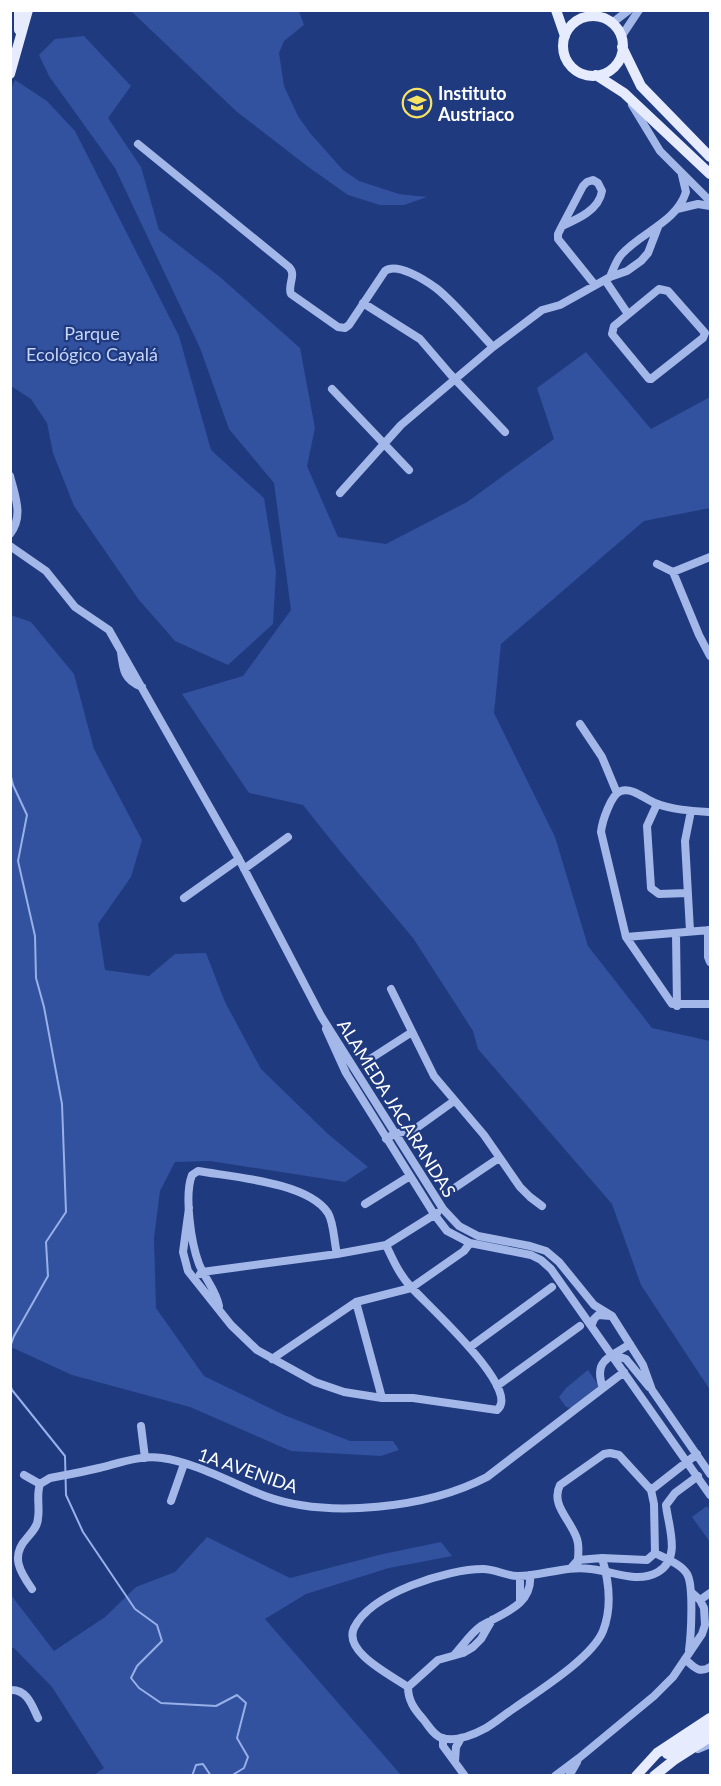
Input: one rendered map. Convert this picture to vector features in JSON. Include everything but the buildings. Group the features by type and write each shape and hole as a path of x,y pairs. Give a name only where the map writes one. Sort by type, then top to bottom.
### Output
{"main road":[{"path":"18,51 19,10"},
{"path":"10,74 28,10"},
{"path":"556,10 565,36 564,52 569,63 581,73 596,75 614,66 620,57 622,42"},
{"path":"565,36 576,21 595,14 612,23 619,30 641,86 711,157"},
{"path":"596,75 624,93 711,174"},
{"path":"638,1776 657,1753 711,1718"},
{"path":"638,1776 673,1750 711,1728"},
{"path":"654,1776 674,1760 711,1737"}],"street":[{"path":"612,23 629,10"},
{"path":"622,42 639,10"},
{"path":"624,93 660,151 711,201"},
{"path":"138,144 289,267 292,274 289,290 295,298 341,328 349,326 385,271 388,268 399,267 436,288 493,347"},
{"path":"607,278 621,256 677,209 687,192 682,173"},
{"path":"562,226 587,213 598,202 602,191 598,183 593,180 583,186 562,226 558,239 595,285"},
{"path":"677,209 698,204 711,206"},
{"path":"340,494 401,426 493,347 542,310 560,305 607,278 627,271 641,261 648,253 658,227"},
{"path":"607,278 628,314"},
{"path":"659,289 663,289 668,291 705,333 703,338 649,379 612,334 614,326 628,314 659,289"},
{"path":"363,303 420,339 454,379 505,432"},
{"path":"332,389 409,470"},
{"path":"10,476 19,511 12,532 13,547 46,571 75,607 109,630 121,648 123,669 132,683 142,687 244,868 321,1016"},
{"path":"673,572 710,558"},
{"path":"657,564 673,572 699,635 711,656"},
{"path":"580,724 602,757 617,793"},
{"path":"711,813 657,804 626,790 617,793 603,819 601,832 626,936 668,1000 676,1006 711,1004"},
{"path":"657,804 647,826 651,888 659,894 687,892"},
{"path":"690,931 685,841 691,811"},
{"path":"244,868 288,837"},
{"path":"184,898 239,859"},
{"path":"626,936 709,930 708,957 711,962"},
{"path":"676,933 676,1006"},
{"path":"391,989 430,1069 484,1135 520,1187 542,1206"},
{"name":"ALAMEDA JACARANDAS","path":"321,1016 443,1209 459,1226 478,1236 546,1251 559,1262 594,1305 612,1316 648,1376 652,1390 711,1474"},
{"name":"ALAMEDA JACARANDAS","path":"321,1016 346,1073 386,1139 447,1231 470,1244 531,1255 551,1269 711,1495"},
{"path":"367,1061 412,1032"},
{"path":"386,1139 396,1133 415,1129 454,1101"},
{"path":"403,1144 412,1138 415,1129"},
{"path":"450,1191 499,1158"},
{"path":"337,1254 329,1215 311,1199 286,1186 198,1172 192,1175 189,1182 184,1263 193,1279 244,1339 272,1359 325,1386 345,1392 382,1398 413,1398 497,1410 500,1408 502,1401 497,1386 470,1347 435,1309 411,1288 386,1245"},
{"path":"365,1204 410,1176"},
{"path":"189,1208 195,1251 202,1272 216,1294 219,1308"},
{"path":"193,1279 202,1272 386,1245 443,1209"},
{"path":"272,1359 356,1302 411,1288 464,1251 470,1244"},
{"path":"470,1347 552,1287"},
{"path":"573,1299 581,1295 579,1287"},
{"path":"356,1302 382,1398"},
{"path":"592,1324 598,1315 612,1316"},
{"path":"497,1386 580,1326"},
{"path":"603,1388 598,1375 603,1363 630,1344"},
{"path":"614,1355 629,1362 652,1390"},
{"name":"1A AVENIDA","path":"40,1484 50,1478 145,1458 163,1458 287,1503 333,1509 355,1509 417,1501 468,1487 487,1478 624,1372"},
{"path":"141,1426 145,1458"},
{"path":"576,1565 579,1549 577,1538 557,1500 557,1492 560,1485 604,1454 610,1453 619,1455 651,1490 654,1504 656,1553"},
{"path":"651,1490 697,1454"},
{"path":"171,1501 184,1464"},
{"path":"24,1475 40,1484 39,1519 17,1553 18,1566 32,1589"},
{"path":"576,1565 624,1576 657,1572 670,1561 671,1535 666,1504 675,1493 698,1476"},
{"path":"656,1553 686,1572 690,1579 692,1633 687,1656"},
{"path":"408,1686 372,1663 352,1642 352,1634 357,1621 388,1594 461,1571 485,1569 519,1576 530,1575 602,1558 647,1560 656,1553"},
{"path":"530,1575 530,1592 508,1611 492,1620 481,1639 473,1647 463,1653 438,1660 408,1686 408,1697 418,1714 436,1734 443,1738 461,1738 485,1729 573,1665 587,1652 602,1633 607,1616 608,1594 602,1558"},
{"path":"519,1576 520,1601"},
{"path":"555,1776 654,1696 673,1677 705,1625 704,1608 700,1600 691,1592"},
{"path":"700,1600 711,1593"},
{"path":"687,1656 699,1671 711,1667"},
{"path":"10,1690 24,1693 38,1718"},
{"path":"443,1738 443,1746 465,1776"},
{"path":"455,1761 456,1747 461,1738"},
{"path":"674,1760 711,1744"},
{"path":"569,1776 579,1758"}],"green space":[{"path":"131,11 299,11 304,25 284,41 279,53 284,86 298,116 343,170 359,181 399,194 427,197 404,205 380,205 348,195 236,111"},
{"path":"84,36 131,86 108,118 141,167 159,230 220,277 300,348 315,428 307,466 338,537 386,544 467,502 554,439 537,388 586,352 651,429 710,397 710,508 644,521 501,644 494,713 555,837 588,946 652,1028 710,1041 710,1390 641,1285 612,1204 478,1049 473,1031 413,938 303,805 249,793 182,694 243,676 291,610 274,483 229,429 200,348 115,168 49,76 39,55 55,39"},
{"name":"Parque Ecológico Cayalá","path":"15,80 47,101 75,131 179,336 211,450 264,498 276,572 273,624 228,665 175,641 139,600 74,506 53,453 47,423 31,399 11,386 10,91"},
{"path":"11,615 31,622 74,674 94,749 142,840 131,877 98,924 105,970 149,976 175,954 206,953 225,1002 261,1069 328,1134 368,1167 345,1182 210,1161 175,1162 160,1191 154,1238 156,1308 204,1376 284,1415 350,1441 393,1441 399,1450 381,1456 291,1451 190,1407 72,1375 11,1347"},
{"path":"588,1370 599,1386 571,1408 566,1407 559,1397 566,1388"},
{"path":"707,1506 710,1511 710,1542 692,1517"},
{"path":"207,1537 290,1578 441,1542 452,1556 389,1568 306,1594 265,1619 401,1775 94,1775 104,1768 52,1687 14,1648 11,1648 11,1595 54,1651 105,1617 136,1587 175,1572"}],"waterway":[{"path":"10,773 27,815 18,861 35,936 36,978 44,1007 62,1104 66,1212 46,1242 48,1276 10,1347"},
{"path":"10,1384 12,1390 65,1456 66,1495 83,1532 135,1609 157,1625 162,1641 137,1666 131,1678 139,1688 161,1703 216,1706 237,1695 246,1703 237,1738 248,1757 244,1768 231,1776"},
{"path":"192,1776 196,1765 203,1764 211,1776"}],"place":[{"name":"Instituto Austriaco","path":"417,103"}]}
